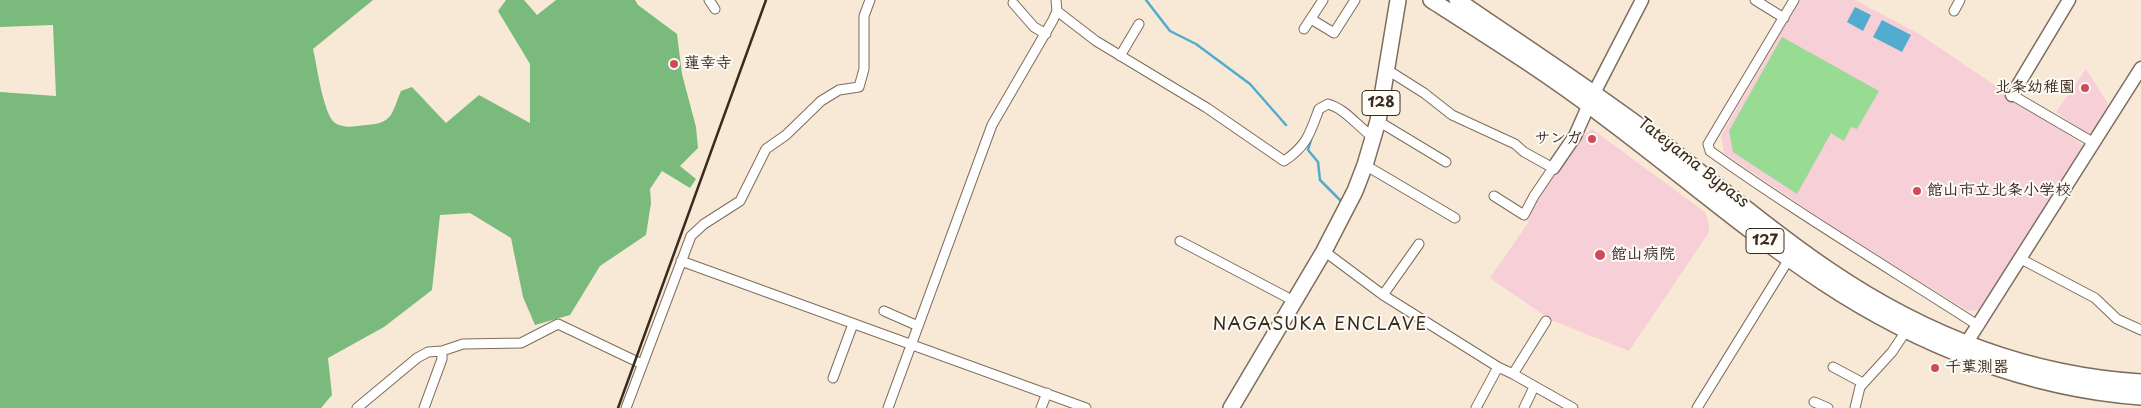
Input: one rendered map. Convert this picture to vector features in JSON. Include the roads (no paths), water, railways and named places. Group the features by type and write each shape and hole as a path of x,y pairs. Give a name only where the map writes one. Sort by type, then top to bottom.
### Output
{"highway":[{"name":"128","path":"1230,408 1324,251 1365,165 1378,122 1398,0"},
{"name":"Tateyama Bypass","path":"1431,0 1504,47 1591,99 1790,259 1867,310 1906,331 1963,349 2032,378 2076,388 2141,396"},
{"name":"Tateyama Bypass","path":"1457,0 1829,270 1882,302 1945,335 1963,349 1988,353 2040,367 2109,380 2141,382"}],"street":[{"path":"709,0 715,9"},
{"path":"626,408 691,236 704,224 740,201 766,149 786,135 821,101 839,90 859,87 864,69 864,16 870,0"},
{"path":"888,408 992,125 1046,34 1057,11 1056,0"},
{"path":"1304,30 1323,0"},
{"path":"1311,19 1334,33 1355,0"},
{"path":"1494,196 1524,215 1534,196 1575,136 1591,99 1642,0"},
{"path":"1755,0 1784,18"},
{"path":"1794,0 1708,144 1710,150 1803,216 1866,252 1979,326"},
{"path":"1954,10 1960,0"},
{"path":"2069,0 2012,95 2094,143"},
{"path":"1013,3 1034,27 1046,34"},
{"path":"1057,11 1096,41 1206,108 1284,161 1300,150 1311,132 1319,109 1328,104 1339,107 1361,130 1374,138"},
{"path":"1120,56 1138,24"},
{"path":"1963,349 2141,68"},
{"path":"1386,69 1452,114 1515,144 1524,152 1553,168"},
{"path":"1378,122 1446,162"},
{"path":"1365,165 1455,218"},
{"path":"1180,241 1294,301"},
{"path":"1383,295 1420,244"},
{"path":"1324,251 1383,295 1498,368 1513,374 1573,408"},
{"path":"1697,408 1790,259"},
{"path":"2021,259 2095,298 2117,319 2141,330"},
{"path":"681,261 1084,408"},
{"path":"884,311 918,326"},
{"path":"1513,374 1546,321"},
{"path":"357,408 416,358 428,352 442,351 462,344 521,342 558,324 642,364"},
{"path":"833,378 853,324"},
{"path":"1855,408 1860,387 1892,352 1906,331"},
{"path":"424,408 442,359 442,351"},
{"path":"1833,366 1863,383"},
{"path":"1476,408 1498,368"},
{"path":"1524,408 1534,387"},
{"path":"1041,408 1047,394"},
{"path":"1814,402 1828,408"}],"water":[{"path":"1855,7 1871,15 1863,31 1847,22"},
{"path":"1882,20 1911,35 1902,52 1873,37"}],"waterway":[{"path":"1146,0 1170,31 1196,44 1250,84 1286,125"},
{"path":"1311,140 1308,150 1318,162 1320,180 1341,201"}],"railway":[{"path":"618,408 766,0"}],"place":[{"name":"蓮幸寺","path":"674,64"},
{"name":"北条幼稚園","path":"2085,88"},
{"name":"サンガ","path":"1592,139"},
{"name":"館山市立北条小学校","path":"1917,191"},
{"name":"館山病院","path":"1600,255"},
{"name":"千葉測器","path":"1935,368"}],"district":[{"name":"NAGASUKA ENCLAVE","path":"1320,325"}]}
